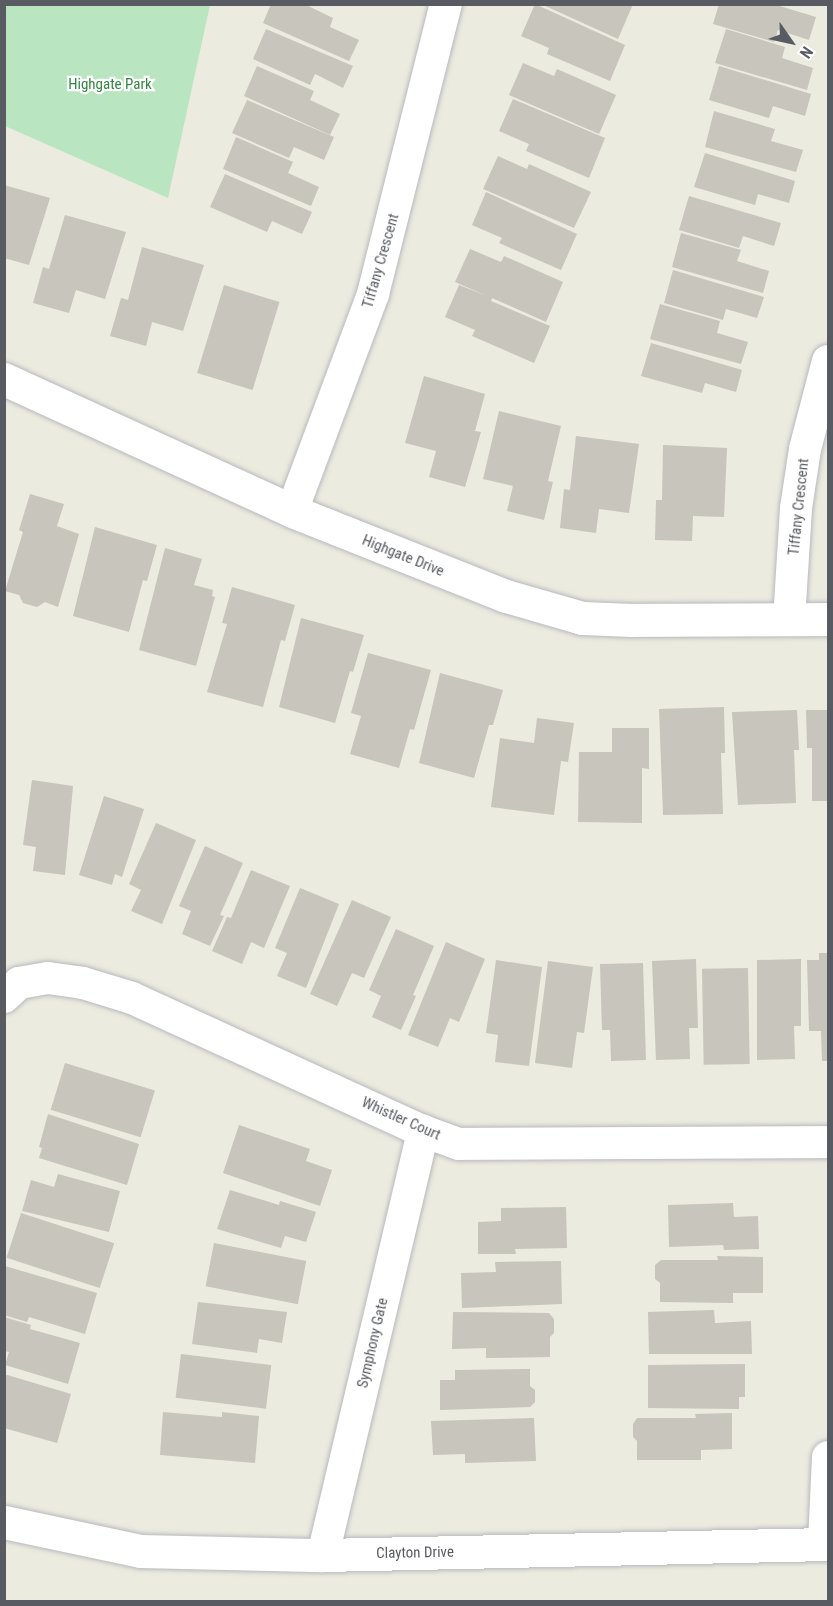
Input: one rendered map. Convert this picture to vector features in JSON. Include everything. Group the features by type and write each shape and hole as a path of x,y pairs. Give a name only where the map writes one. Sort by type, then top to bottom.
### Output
{"street":[{"name":"Tiffany Crescent","path":"292,511 373,294 446,4"},
{"name":"Tiffany Crescent","path":"789,620 796,508 805,449 828,361"},
{"name":"Highgate Drive","path":"4,379 292,511 506,596 582,618 632,621 828,619"},
{"name":"Whistler Court","path":"4,997 19,983 48,978 83,983 132,998 423,1131 459,1144 828,1142"},
{"name":"Symphony Gate","path":"323,1554 423,1131"},
{"path":"826,1544 828,1457"},
{"name":"Clayton Drive","path":"4,1522 140,1551 323,1554 826,1544"}],"green space":[{"name":"Highgate Park","path":"5,4 210,5 168,198 5,126"}],"building":[{"path":"271,4 304,4 333,18 330,27 359,40 349,61 263,23"},
{"path":"535,4 625,45 610,81 547,54 549,48 521,36"},
{"path":"541,4 633,4 618,39"},
{"path":"719,4 773,4 816,17 809,40 778,30 774,42 713,24"},
{"path":"266,29 353,66 343,88 315,74 310,85 253,59"},
{"path":"726,29 785,47 782,58 813,68 807,90 715,63"},
{"path":"523,63 554,76 557,69 616,95 599,134 509,95"},
{"path":"257,66 314,91 310,100 340,114 330,135 244,96"},
{"path":"719,66 811,94 805,116 773,106 769,118 709,100"},
{"path":"513,99 605,138 589,178 526,151 529,144 499,131"},
{"path":"247,100 334,137 324,160 294,147 289,158 232,133"},
{"path":"714,111 775,129 771,141 803,150 796,172 705,147"},
{"path":"236,137 293,162 288,173 319,187 311,206 223,169"},
{"path":"705,153 795,181 789,203 758,194 755,205 694,187"},
{"path":"498,156 527,169 529,164 591,192 574,228 483,189"},
{"path":"225,174 312,212 302,234 272,221 267,232 210,207"},
{"path":"4,185 50,198 29,265 4,258"},
{"path":"486,192 577,234 561,270 499,243 502,238 472,225"},
{"path":"689,196 781,223 774,246 743,236 739,248 679,230"},
{"path":"65,215 126,232 105,299 76,290 69,313 33,303 43,267 49,269"},
{"path":"681,233 741,250 737,261 769,271 763,293 672,267"},
{"path":"142,247 204,265 183,331 152,322 146,346 110,336 121,298 128,300"},
{"path":"470,249 501,262 504,256 563,282 546,322 492,298 491,301 550,326 534,363 472,336 475,330 445,317 459,285 487,296 455,282"},
{"path":"673,270 764,297 757,318 726,309 723,320 664,303"},
{"path":"224,285 279,302 253,390 197,373"},
{"path":"660,304 720,321 717,333 748,342 741,364 650,339"},
{"path":"651,343 742,370 736,392 705,383 702,393 641,376"},
{"path":"424,376 485,394 475,431 481,432 465,487 429,477 436,451 405,443"},
{"path":"499,411 561,426 548,481 553,482 544,520 507,511 513,486 483,479"},
{"path":"576,436 639,444 629,513 599,509 596,533 560,528 564,489 570,490"},
{"path":"663,445 727,448 724,517 693,516 692,541 655,540 656,500 662,500"},
{"path":"30,494 64,504 57,526 79,534 58,607 45,602 37,607 23,603 19,595 5,591 23,532 19,530"},
{"path":"95,527 157,545 147,581 143,580 129,632 73,616"},
{"path":"165,548 202,559 194,585 213,590 212,596 215,597 196,666 139,650"},
{"path":"232,587 295,605 285,641 281,640 263,707 207,692 227,624 222,623"},
{"path":"301,618 364,635 353,672 350,671 335,723 279,707"},
{"path":"368,653 431,670 414,730 410,729 399,768 350,754 361,716 351,713"},
{"path":"440,673 503,690 493,725 489,725 474,778 419,763"},
{"path":"724,707 725,753 721,753 723,814 663,815 659,709"},
{"path":"797,710 799,750 794,750 796,803 738,805 732,712"},
{"path":"806,710 828,710 828,801 812,801 812,748 807,748"},
{"path":"537,718 574,723 568,762 561,761 554,815 491,807 500,738 534,743"},
{"path":"612,728 649,728 649,769 642,768 642,823 578,822 579,752 612,752"},
{"path":"32,780 73,786 65,875 33,871 36,847 23,845"},
{"path":"104,796 144,809 122,877 115,874 112,885 79,875"},
{"path":"156,823 196,840 162,924 131,911 141,890 129,884"},
{"path":"205,846 243,863 220,915 224,916 210,946 182,934 191,911 179,906"},
{"path":"251,870 290,886 264,948 251,942 242,964 212,951 227,917 231,918"},
{"path":"300,888 339,904 306,988 277,976 287,953 275,948"},
{"path":"352,900 391,917 364,978 352,973 337,1006 310,994"},
{"path":"396,929 434,946 401,1030 372,1017 381,996 369,990"},
{"path":"446,942 485,959 459,1022 450,1018 438,1047 408,1035"},
{"path":"819,953 828,953 828,1061 822,1061 821,1031 809,1031 807,960 819,960"},
{"path":"696,959 698,1028 689,1028 690,1059 656,1060 652,961"},
{"path":"801,959 801,1026 794,1026 795,1059 757,1060 757,960"},
{"path":"496,960 542,967 529,1066 495,1062 498,1035 486,1033"},
{"path":"548,961 593,967 584,1033 577,1032 572,1068 535,1063"},
{"path":"643,963 646,1060 611,1061 610,1030 602,1030 600,964"},
{"path":"748,968 750,1064 704,1065 702,969"},
{"path":"65,1063 155,1090 141,1137 51,1110"},
{"path":"48,1114 139,1144 127,1185 39,1158 42,1148 39,1147"},
{"path":"239,1125 310,1149 306,1161 332,1170 320,1206 223,1173"},
{"path":"58,1174 120,1191 109,1232 22,1211 31,1180 54,1187"},
{"path":"230,1190 279,1205 280,1201 316,1212 306,1242 285,1236 281,1248 217,1229"},
{"path":"733,1203 734,1217 758,1216 759,1249 724,1250 723,1245 669,1247 668,1205"},
{"path":"566,1207 567,1248 515,1249 516,1254 478,1254 478,1222 501,1221 501,1208"},
{"path":"21,1213 114,1243 100,1288 6,1258"},
{"path":"214,1243 306,1261 298,1304 206,1286"},
{"path":"717,1256 763,1257 763,1293 733,1293 733,1303 660,1302 660,1283 655,1279 655,1265 661,1260 718,1260"},
{"path":"561,1261 562,1304 462,1308 461,1273 496,1272 495,1262"},
{"path":"5,1266 97,1293 85,1334 29,1317 27,1322 4,1315"},
{"path":"198,1302 287,1312 282,1343 259,1339 257,1353 192,1344"},
{"path":"714,1310 715,1323 751,1321 752,1354 649,1354 648,1312"},
{"path":"453,1312 549,1313 554,1319 554,1333 550,1337 550,1357 486,1358 486,1348 452,1349"},
{"path":"4,1317 31,1325 30,1329 80,1343 68,1384 5,1365 9,1352 4,1351"},
{"path":"181,1354 271,1365 266,1409 176,1398"},
{"path":"745,1364 745,1397 739,1397 739,1409 648,1408 648,1365"},
{"path":"530,1369 530,1386 535,1390 535,1402 530,1407 440,1410 440,1380 455,1380 455,1370"},
{"path":"4,1374 71,1394 57,1443 4,1428"},
{"path":"163,1412 222,1417 222,1412 259,1416 255,1463 160,1455"},
{"path":"732,1413 732,1449 701,1450 701,1460 637,1460 637,1441 633,1437 633,1424 637,1418 696,1418 695,1414"},
{"path":"534,1418 536,1461 465,1463 465,1454 433,1455 431,1421"}]}
